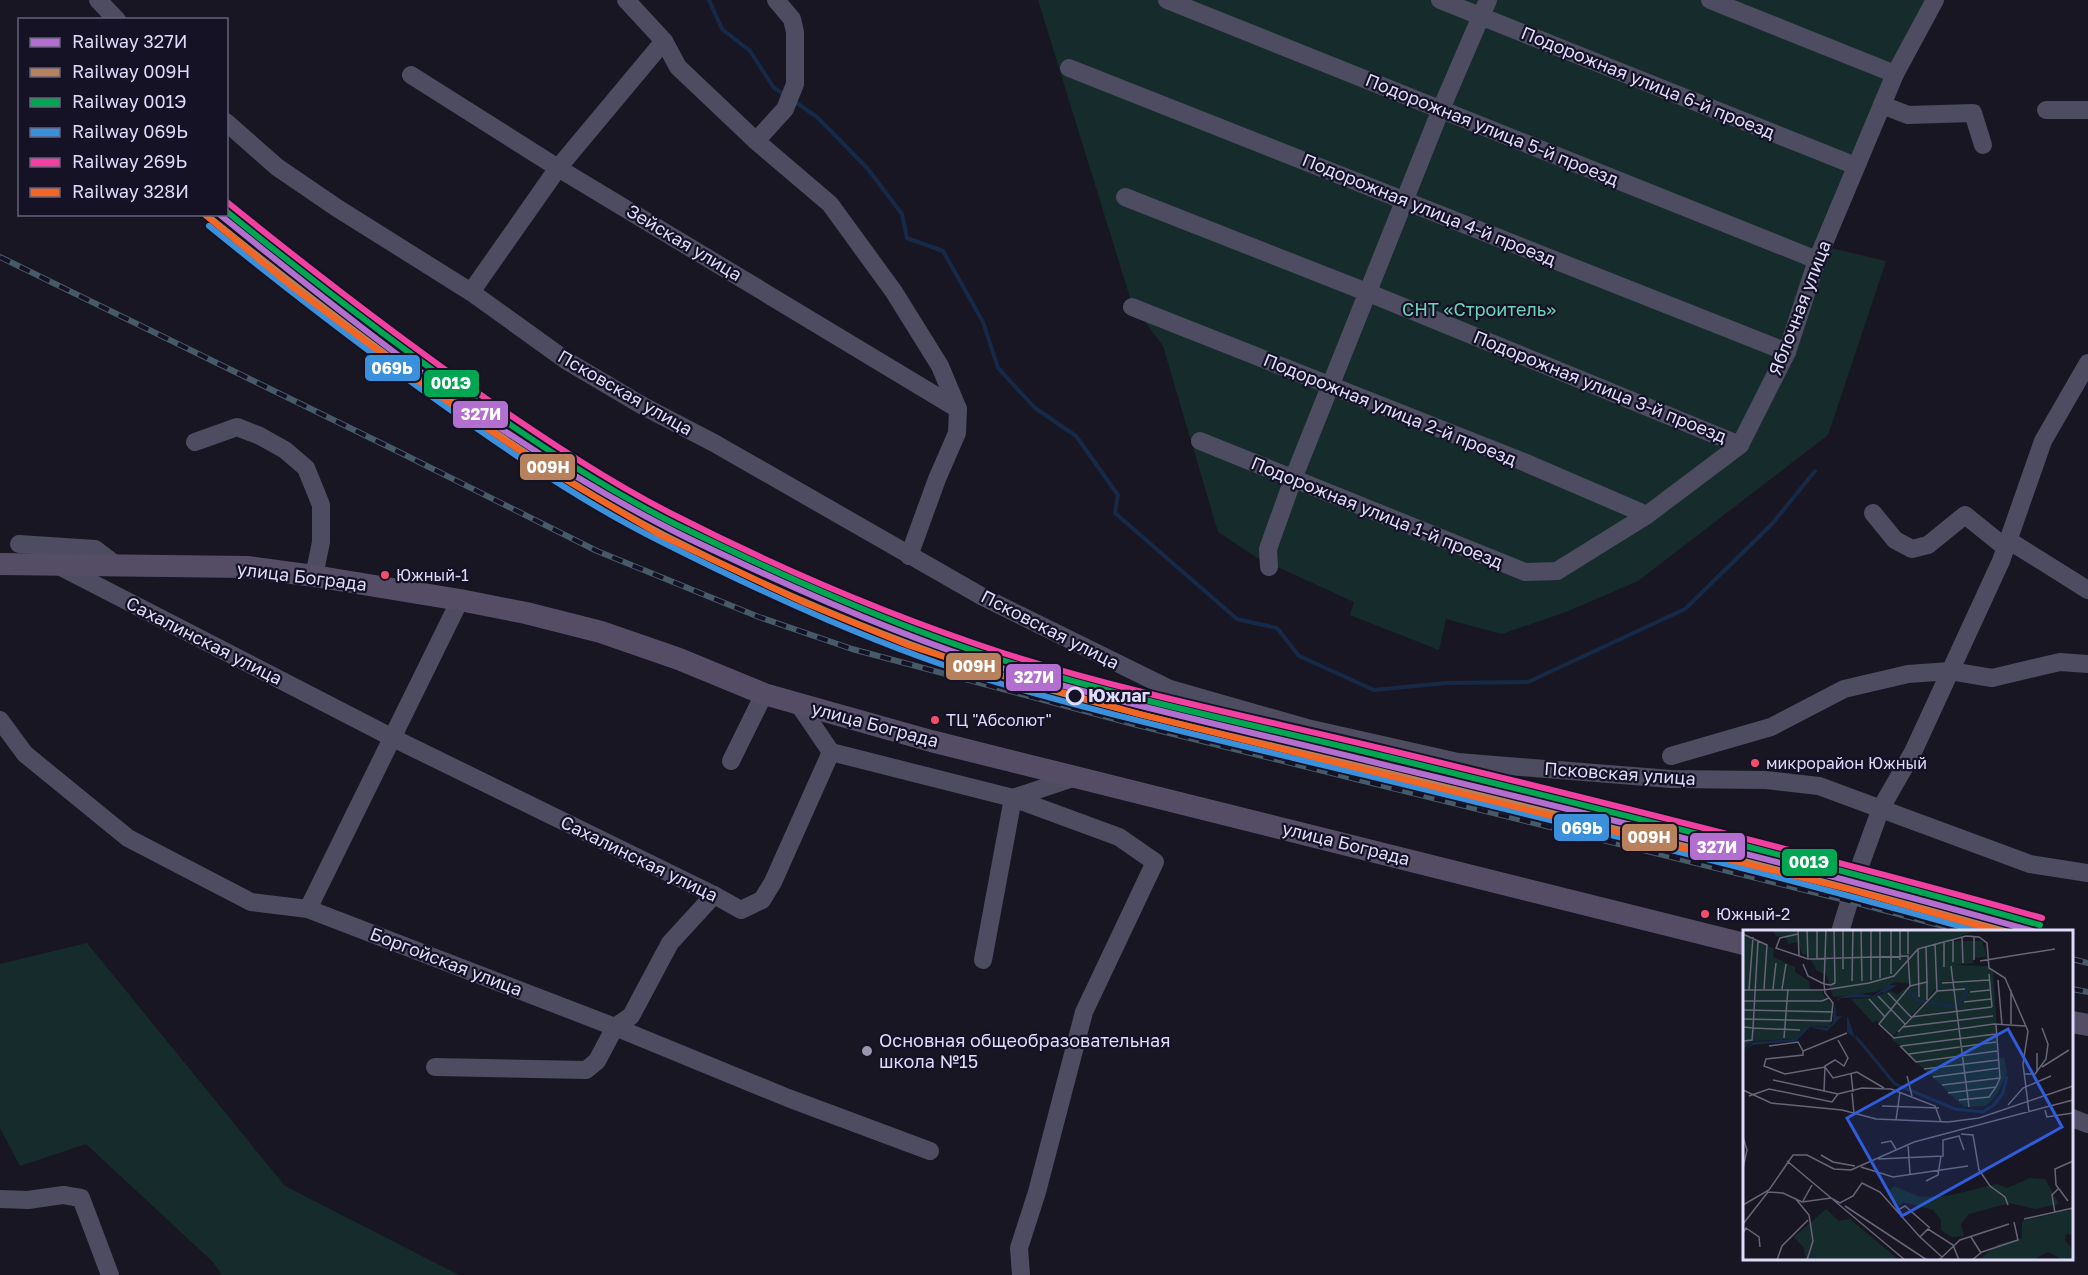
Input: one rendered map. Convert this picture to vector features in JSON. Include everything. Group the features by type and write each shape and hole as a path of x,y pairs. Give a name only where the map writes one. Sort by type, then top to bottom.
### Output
{"main road":[{"name":"улица Бограда","path":"0,564 247,567 460,600 526,613 601,632 799,705 1076,777 1743,944"},
{"path":"2073,1022 2088,1025"}],"street":[{"path":"98,0 115,18"},
{"path":"626,0 664,41 678,67 756,141 830,204 894,292 940,366 958,409 957,434 937,479 909,556"},
{"path":"756,141 785,109 795,84 795,32 792,20 776,0"},
{"name":"Подорожная улица 5-й проезд","path":"1167,0 1817,260"},
{"name":"Подорожная улица 6-й проезд","path":"1440,0 1485,8 1856,166"},
{"path":"1710,0 1895,74"},
{"name":"Яблочная улица","path":"1557,571 1647,515 1740,445 1787,352 1817,260 1895,74 1935,0"},
{"path":"1269,567 1268,549 1293,479 1441,109 1485,8"},
{"path":"471,292 558,168 664,41"},
{"name":"Подорожная улица 4-й проезд","path":"1069,68 1787,352"},
{"name":"Зейская улица","path":"411,75 558,168 958,409"},
{"path":"1882,105 1908,116 1973,113 1983,145"},
{"path":"2046,110 2088,110"},
{"name":"Псковская улица","path":"228,124 277,167 337,208 471,292 576,367 983,597 1170,689 1307,728 1458,762 1671,779 1766,780 1819,786 2030,864 2088,873"},
{"name":"Подорожная улица 3-й проезд","path":"1125,197 1369,293 1740,445"},
{"name":"Подорожная улица 2-й проезд","path":"1132,307 1519,460 1647,515"},
{"path":"1841,930 1861,862 1881,808 1913,752 2007,544 2043,441 2088,363"},
{"path":"195,442 237,427 260,436 285,450 306,468 321,505 321,542 314,576"},
{"name":"Подорожная улица 1-й проезд","path":"1200,441 1525,573 1557,571"},
{"path":"1873,513 1895,540 1912,549 1928,545 1965,515 2007,544 2088,590"},
{"path":"19,544 94,549 116,565"},
{"name":"Сахалинская улица","path":"56,564 393,738 741,910 762,900 773,882 831,752"},
{"path":"308,909 460,600"},
{"path":"1671,756 1771,727 1844,689 1908,674 1950,672 1992,678 2060,662 2088,664"},
{"path":"731,761 764,694"},
{"path":"799,705 831,752 1013,798 1119,837 1155,862 1084,1012 1037,1192 1019,1248 1021,1275"},
{"name":"Боргойская улица","path":"0,720 25,754 128,838 251,902 308,909 615,1027 788,1098 930,1151"},
{"path":"1013,798 1076,777"},
{"path":"982,960 1013,798"},
{"path":"435,1067 586,1070 597,1061 615,1027 632,1016 670,943 714,895"},
{"path":"2073,1118 2088,1124"},
{"path":"0,1199 28,1200 63,1195 81,1198 110,1275"}],"green space":[{"name":"СНТ «Строитель»","path":"1038,0 1928,0 1822,246 1886,261 1828,435 1638,581 1566,612 1502,634 1446,619 1439,650 1350,615 1354,602 1256,557 1218,532 1163,346 1132,304"},
{"path":"87,943 285,1186 459,1275 222,1275 213,1262 86,1144 20,1166 0,1128 0,964"}],"waterway":[{"path":"709,0 722,29 750,51 774,88 785,95"},
{"path":"794,101 817,117 868,169 902,214 907,238 943,251 983,322 998,368 1035,408 1076,436 1118,495 1115,513 1237,619 1277,628 1299,656 1374,690 1446,683 1528,682 1685,609 1772,524 1815,471"}],"railway":[{"path":"0,257 597,551 759,617 852,649 1137,725 1958,930"},
{"path":"2073,959 2088,963"},
{"path":"2073,989 2088,992"}],"rail line":[{"name":"269Ь","path":"228,203 323,279 422,353 579,461 626,489 714,535 795,573 877,607 961,639 1098,681 1634,810 2042,918"},
{"name":"001Э","path":"228,213 421,361 487,409 578,469 673,523 794,580 876,615 1002,660 1097,688 1632,817 2040,925"},
{"name":"328И","path":"206,216 290,285 428,388 542,466 660,535 805,603 910,646 1001,675 1139,714 1852,890 1994,930"},
{"name":"327И","path":"221,216 379,341 491,422 548,459 607,495 686,537 874,622 1005,669 1098,695 1709,845 2029,930"},
{"name":"009Н","path":"213,220 308,296 406,369 495,432 566,478 664,535 828,612 956,661 1093,702 1695,848 2001,930"},
{"name":"069Ь","path":"209,226 404,377 564,487 612,516 703,562 787,602 872,638 958,670 1095,710 1680,852 1973,930"}],"place":[{"name":"Южный-1","path":"385,575"},
{"name":"Южлаг","path":"1075,696"},
{"name":"ТЦ \"Абсолют\"","path":"935,720"},
{"name":"микрорайон Южный","path":"1755,763"},
{"name":"Южный-2","path":"1705,914"},
{"name":"Основная общеобразовательная школа №15","path":"867,1051"}]}
